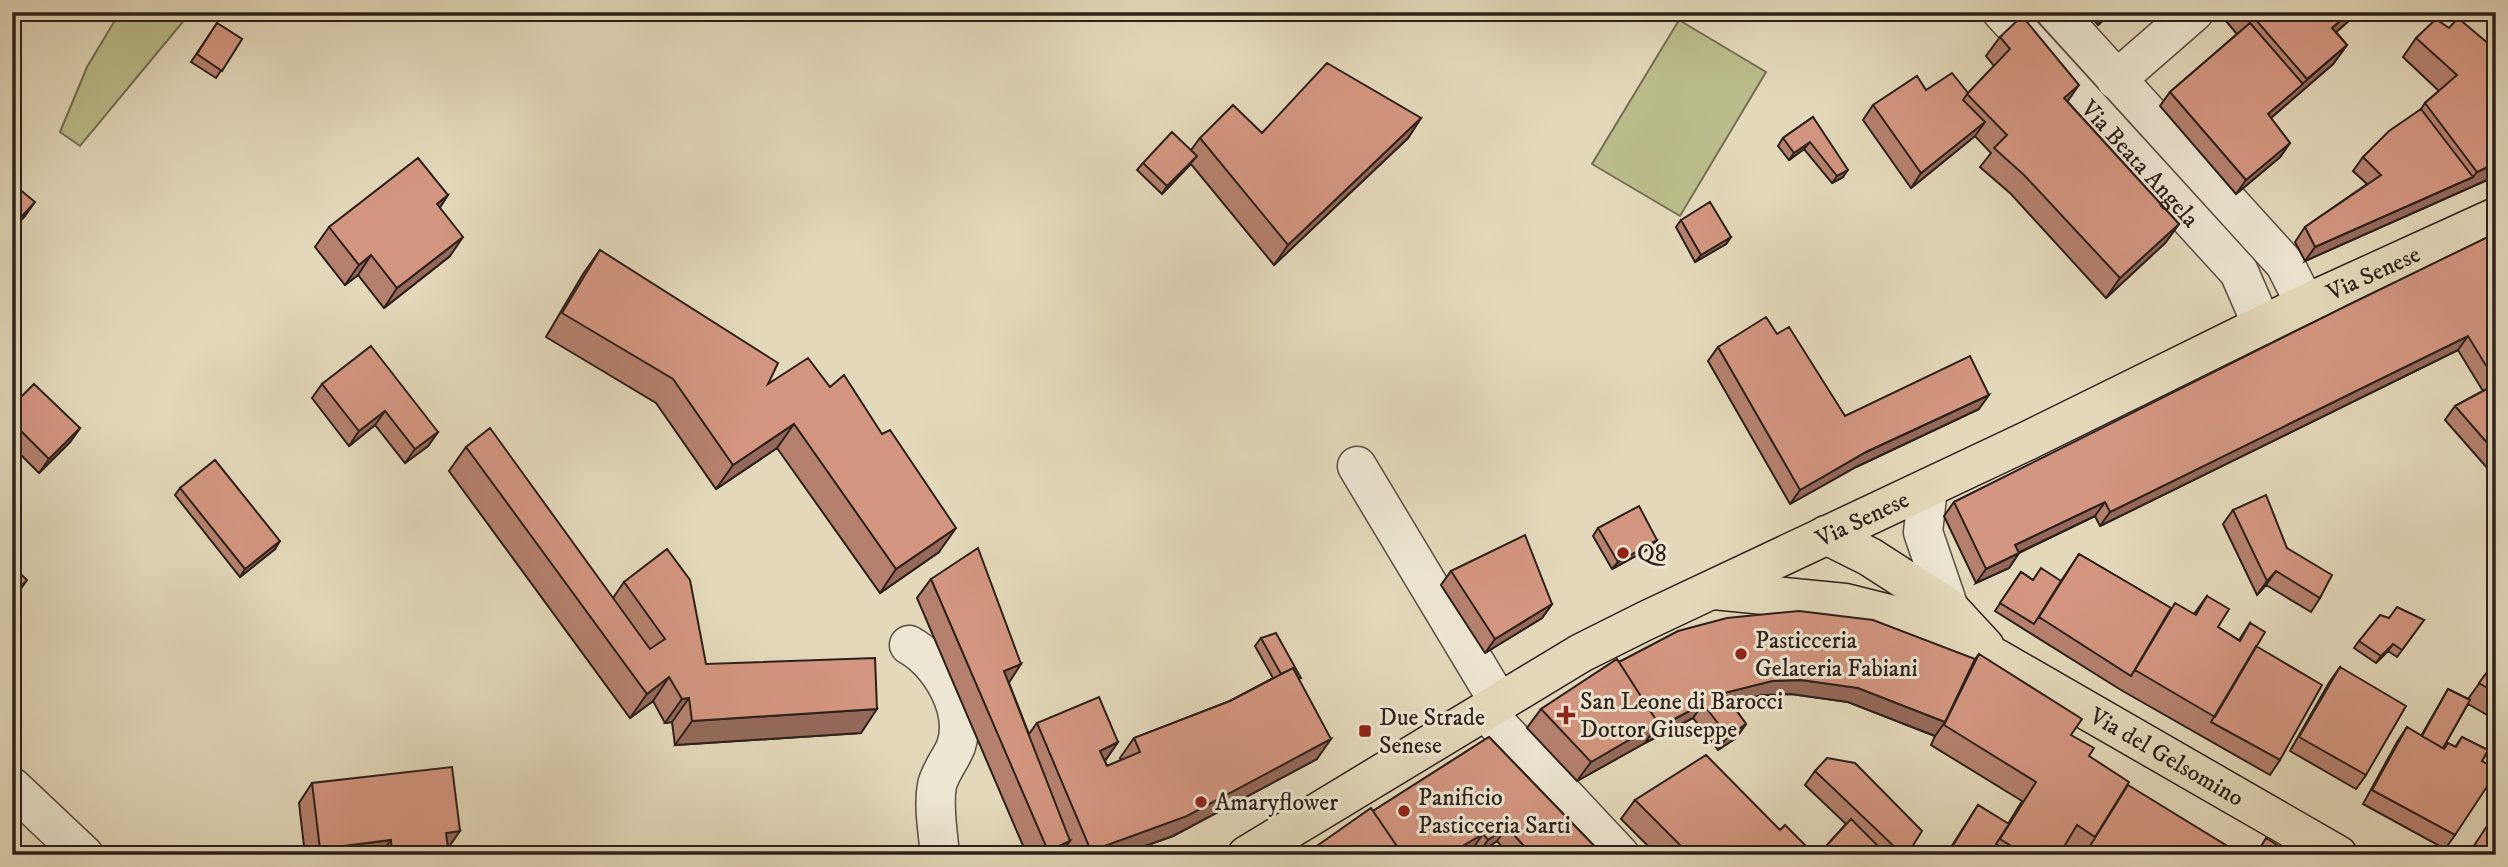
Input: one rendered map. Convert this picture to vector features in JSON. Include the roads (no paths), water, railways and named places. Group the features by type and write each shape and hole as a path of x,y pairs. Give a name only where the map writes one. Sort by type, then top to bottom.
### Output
{"main road":[{"name":"Via Senese","path":"1247,855 1581,653 2305,304 2496,216"},
{"name":"Via del Gelsomino","path":"1826,535 1870,557 1949,608 1996,658"},
{"name":"Via del Gelsomino","path":"1711,590 1783,594 1844,603 1896,616 1996,658 2338,855"}],"street":[{"name":"Via Beata Angela","path":"2001,12 2239,272 2262,325"},
{"name":"Via Beata Angela","path":"2056,12 2285,264 2305,304"},
{"name":"Via Beata Angela","path":"2116,80 2194,12"},
{"path":"1357,466 1493,708 1620,855"},
{"name":"Via del Gelsomino","path":"1928,488 1923,532 1949,608"},
{"path":"909,645 921,652 954,698 960,725 956,747 937,786 940,855"},
{"path":"12,787 84,855"}],"place":[{"name":"Q8","path":"1623,553"},
{"name":"Pasticceria Gelateria Fabiani","path":"1741,654"},
{"name":"San Leone di Barocci Dottor Giuseppe","path":"1566,715"},
{"name":"Due Strade Senese","path":"1365,731"},
{"name":"Amaryflower","path":"1201,802"},
{"name":"Panificio Pasticceria Sarti","path":"1404,811"}]}
